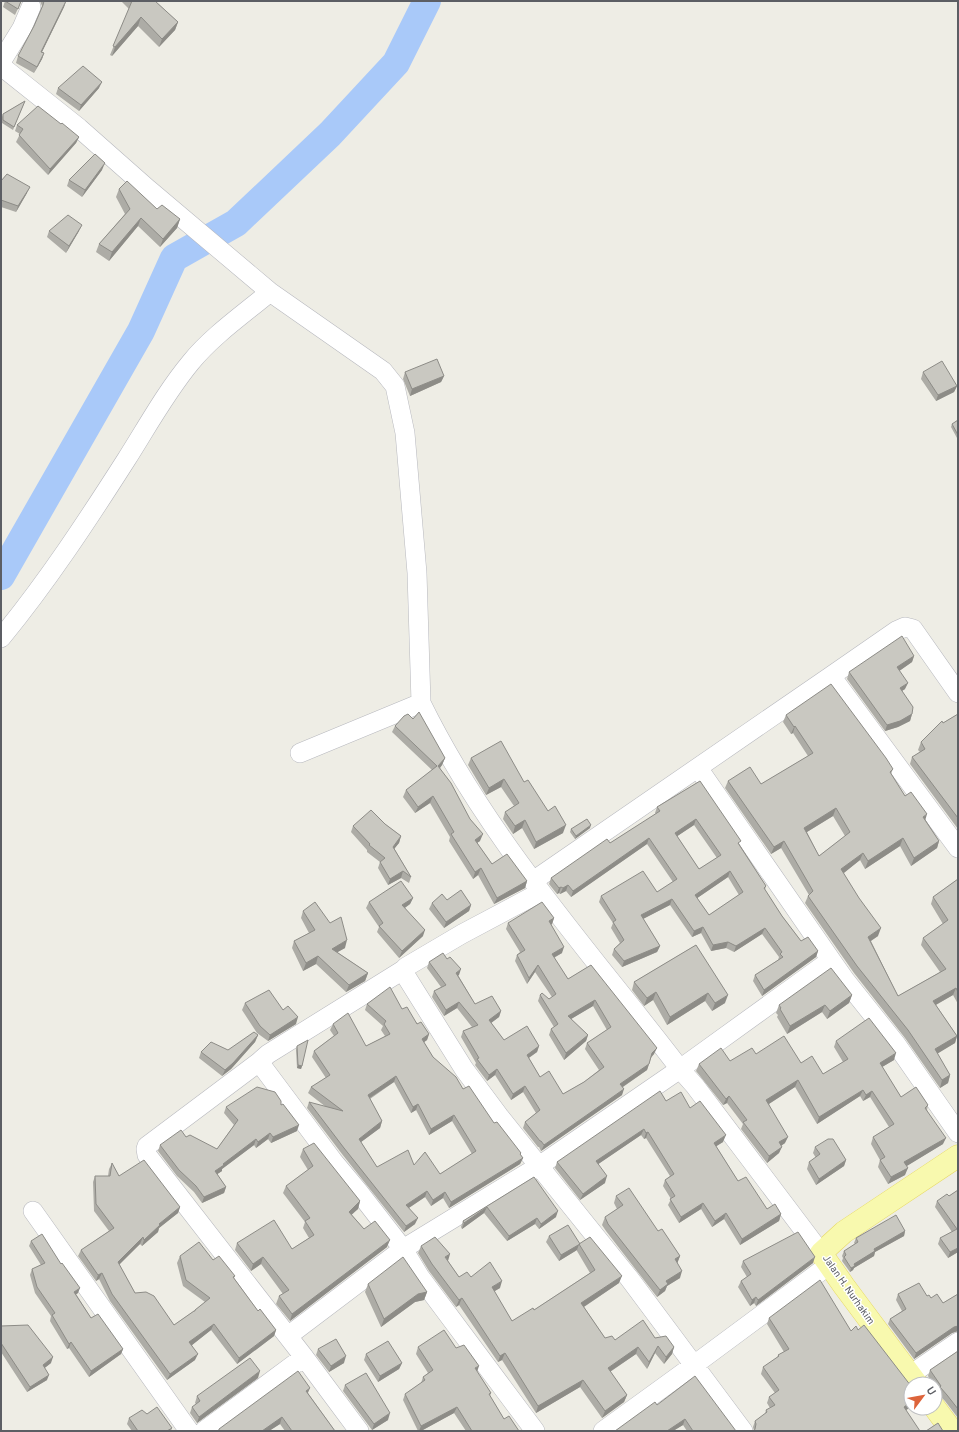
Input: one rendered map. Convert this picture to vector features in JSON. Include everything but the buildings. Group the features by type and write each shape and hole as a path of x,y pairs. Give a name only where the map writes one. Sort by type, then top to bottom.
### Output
{"main road":[{"name":"Jalan H. Nurhakim","path":"911,1376 825,1259 844,1232 958,1156"},
{"path":"941,1416 952,1431"}],"street":[{"path":"1,62 22,28 31,7"},
{"path":"1,66 79,128 190,225 270,292 383,371 395,386 405,433 416,565 421,703 428,719 473,795 537,886 700,1093 825,1259 694,1366 603,1431"},
{"path":"1,638 22,613 84,526 172,387 192,360 270,292"},
{"path":"359,1431 288,1336 148,1155 146,1149 147,1146 268,1054 537,886 698,768 896,631 905,628 913,629 958,693"},
{"path":"831,676 958,848"},
{"path":"300,753 421,703"},
{"path":"698,768 845,980 896,1044 958,1133"},
{"path":"288,1336 403,1249 539,1166 680,1069 831,960"},
{"path":"403,970 464,1069 499,1116 629,1278 743,1431"},
{"path":"259,1062 333,1161 403,1249 420,1277 535,1431"},
{"path":"34,1211 189,1431"},
{"path":"917,1376 958,1342"},
{"path":"204,1431 304,1357"}],"waterway":[{"path":"1,576 141,331 174,258 236,223 330,134 396,63 427,1"}]}
